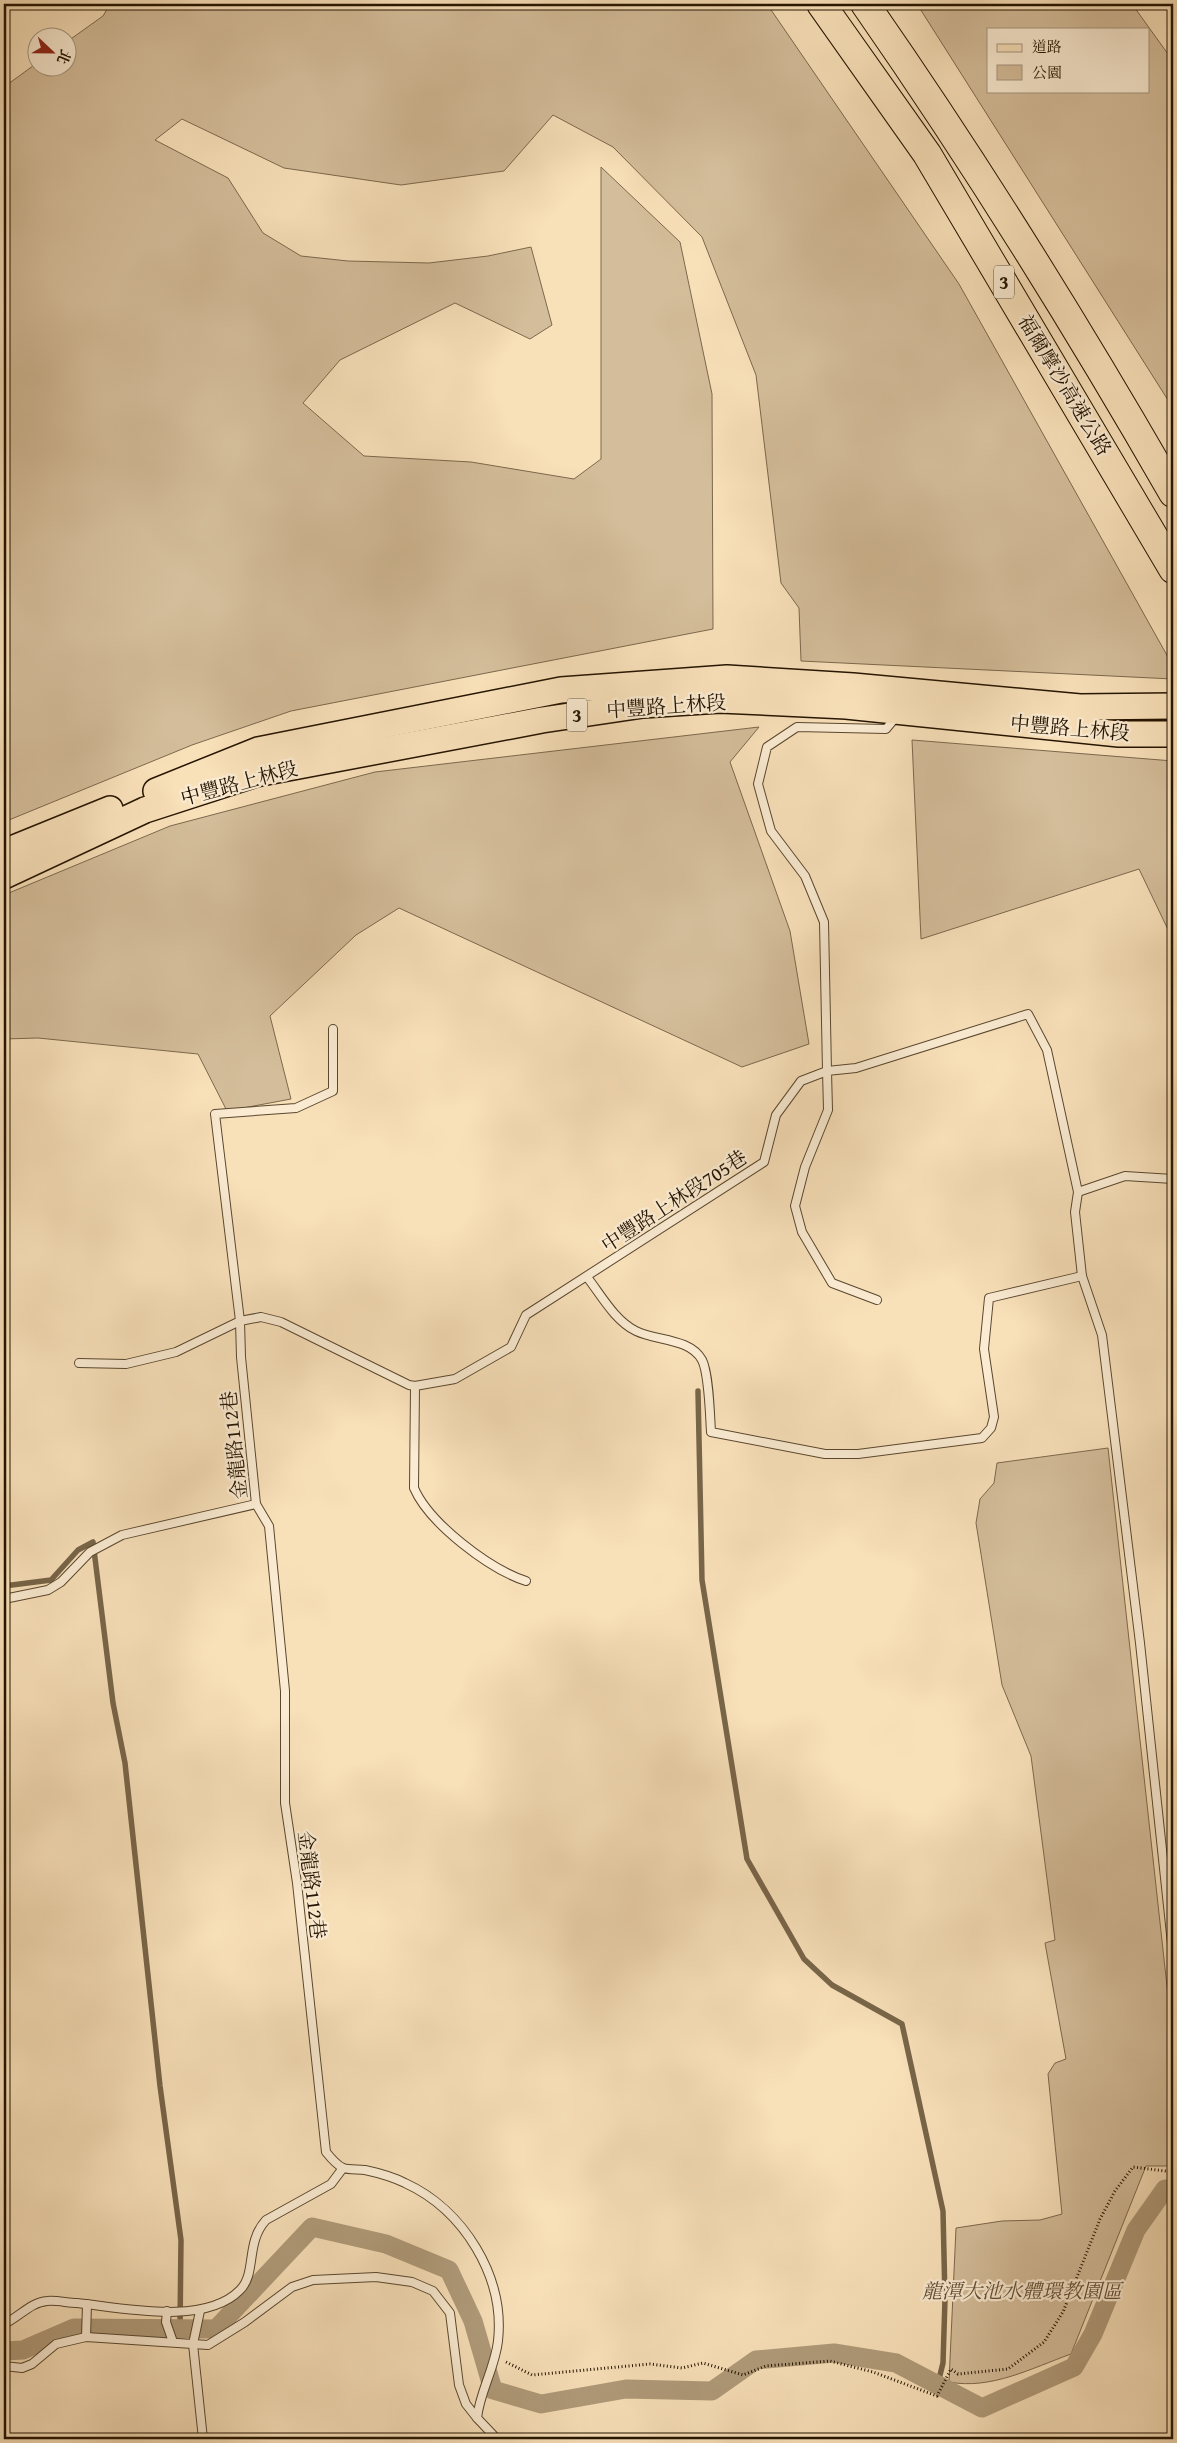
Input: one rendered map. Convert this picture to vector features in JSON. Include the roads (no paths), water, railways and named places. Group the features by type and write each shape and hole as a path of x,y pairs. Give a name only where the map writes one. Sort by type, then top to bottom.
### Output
{"highway":[{"name":"福爾摩沙高速公路","path":"821,4 927,154 1173,569"},
{"name":"福爾摩沙高速公路","path":"865,4 917,78 1094,356 1173,493"}],"main road":[{"name":"中豐路上林段","path":"4,852 258,750 561,690 727,678 1119,734 1173,734"},
{"name":"中豐路上林段","path":"4,876 146,810 256,774 542,720 643,704 720,700 846,706 898,701 1080,707 1173,706"}],"lane":[{"path":"877,1300 832,1283 802,1232 795,1206 804,1167 828,1110 824,922 805,876 771,831 758,784 767,747 798,727 886,729 898,701"},
{"name":"中豐路上林段705巷","path":"416,1386 455,1379 512,1347 526,1314 587,1277 764,1162 776,1115 801,1081 828,1070 856,1068 1028,1014 1047,1050 1078,1192"},
{"name":"金龍路112巷","path":"333,1029 333,1091 296,1108 215,1114 240,1321 240,1357 256,1504 269,1526 285,1691 284,1803 298,1883 326,2152 342,2168"},
{"path":"1173,1179 1125,1176 1078,1192 1075,1212 1082,1276 1102,1335 1140,1643 1173,1953"},
{"path":"587,1277 623,1322 637,1332 687,1346 697,1352 703,1361 705,1372 711,1432 825,1454 858,1454 982,1438 991,1428 994,1417 984,1349 989,1298 1082,1276"},
{"path":"79,1363 126,1364 176,1352 240,1321 261,1317 281,1322 416,1386 414,1488 419,1501 469,1550 510,1576 526,1581"},
{"path":"4,1598 48,1590 61,1582 90,1552 122,1536 256,1504"},
{"path":"4,2324 14,2319 26,2309 46,2301 170,2311 200,2311 226,2301 242,2288 248,2274 254,2240 258,2229 266,2220 331,2184 342,2168 364,2170 406,2183 443,2207 472,2240 490,2278 498,2319 494,2361 479,2400 477,2418"},
{"path":"4,2366 22,2368 32,2364 56,2344 86,2336 208,2345 245,2322 292,2287 313,2280 376,2277 412,2282 433,2291 450,2314 459,2385 466,2404 497,2439"},
{"path":"86,2336 87,2305"},
{"path":"170,2311 166,2322 173,2342"},
{"path":"200,2311 193,2344 203,2439"}],"waterway":[{"path":"698,1391 702,1580 747,1859 804,1959 832,1985 902,2024 943,2211 945,2299 943,2363 938,2383"},
{"path":"4,1586 51,1580 78,1550 93,1542 113,1703 125,1763 160,2086 181,2240 180,2329"},
{"path":"4,2351 23,2350 74,2328 216,2329 312,2227 386,2244 449,2270 473,2321 493,2390 541,2404 626,2389 712,2391 756,2360 834,2353 896,2363 982,2408 1074,2367 1093,2334 1136,2230 1165,2189 1173,2194"}],"park label":[{"name":"龍潭大池水體環教園區","path":"1022,2291"}]}
